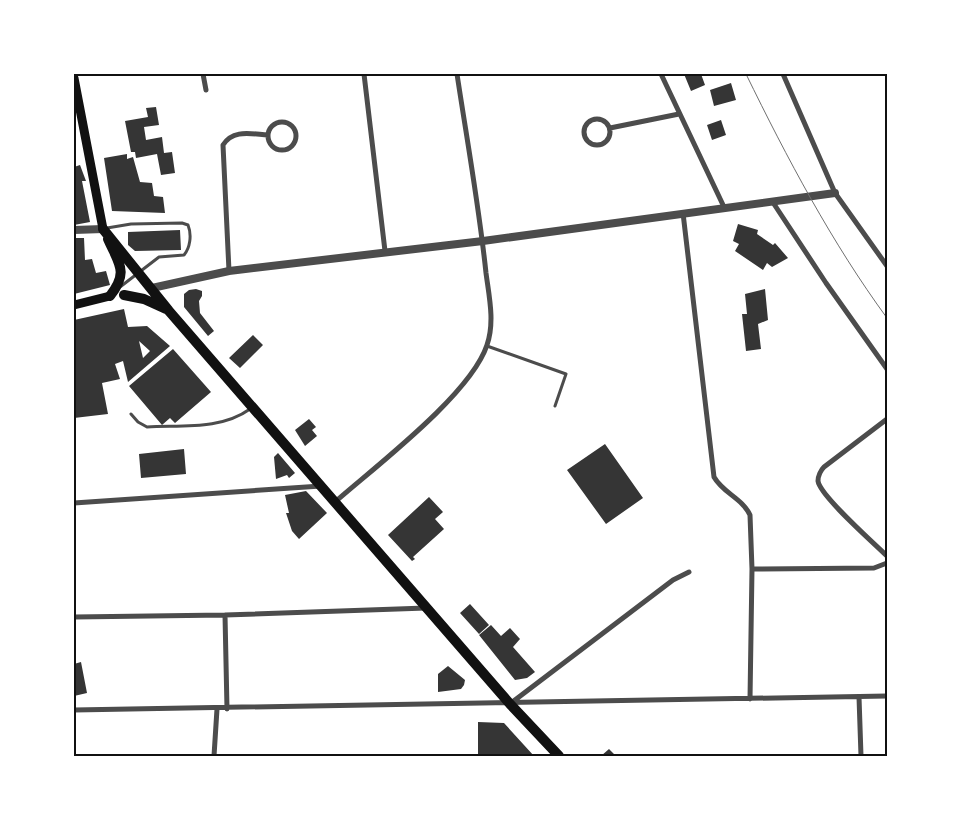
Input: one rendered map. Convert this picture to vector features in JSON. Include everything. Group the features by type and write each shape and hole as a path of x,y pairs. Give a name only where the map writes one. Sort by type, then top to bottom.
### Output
{"main road":[{"path":"74,79 103,229 121,268 122,277 120,284 110,296"},
{"path":"103,229 170,311 335,502 510,704 559,756"},
{"path":"74,305 152,288"},
{"path":"124,295 154,303 170,311"}],"street":[{"path":"202,74 206,90"},
{"path":"364,74 385,251"},
{"path":"335,502 439,411 473,370 487,346 490,315 482,241 457,74"},
{"path":"661,74 678,114 724,207"},
{"path":"783,74 835,193 887,266"},
{"path":"610,128 678,114"},
{"path":"594,119 604,121 610,128 609,138 602,144 590,142 584,134 587,123 594,119"},
{"path":"280,122 293,127 296,136 290,147 282,150 270,144 268,135 271,126 280,122"},
{"path":"229,271 223,145 228,137 236,134 268,135"},
{"path":"152,288 229,271 482,241 835,193"},
{"path":"772,201 826,283 887,369"},
{"path":"683,213 714,476 724,490 747,508 750,515 752,569 750,698"},
{"path":"74,230 103,229"},
{"path":"887,418 824,467 820,471 818,481 825,494 887,556"},
{"path":"74,503 322,486"},
{"path":"752,569 874,568 887,564"},
{"path":"510,704 673,580 689,572"},
{"path":"74,617 225,615 428,608"},
{"path":"225,615 227,709"},
{"path":"74,710 227,709 887,696"},
{"path":"859,697 861,756"},
{"path":"214,756 217,709"}],"lane":[{"path":"103,229 131,224 182,223 188,225 190,230 189,250 184,255 159,257 139,271 110,296"},
{"path":"487,346 566,374 555,406"},
{"path":"131,414 138,422 148,427 221,423 241,415 253,407"}],"building":[{"path":"684,74 701,74 705,85 691,91"},
{"path":"731,83 736,100 714,106 710,90"},
{"path":"156,107 159,125 144,127 146,140 162,137 164,153 172,152 175,173 161,175 157,154 136,158 135,152 131,152 125,121 148,117 146,108"},
{"path":"721,120 726,135 712,140 707,125"},
{"path":"127,154 127,159 133,157 140,182 152,183 154,196 163,197 165,213 112,211 104,158"},
{"path":"80,165 86,181 82,181 90,222 74,225 74,167"},
{"path":"738,224 758,230 757,234 773,245 775,243 788,258 772,267 767,263 763,270 735,251 739,244 733,241"},
{"path":"180,230 181,250 135,251 128,245 128,232"},
{"path":"74,238 84,238 85,260 92,259 96,273 106,271 110,285 74,294"},
{"path":"196,289 202,291 199,301 200,313 214,331 208,336 184,307 184,294 189,290"},
{"path":"765,289 768,320 758,324 761,349 746,351 742,314 747,314 745,294"},
{"path":"124,309 128,327 147,326 170,346 128,382 123,361 115,364 120,379 102,383 108,414 74,418 74,320","holes":["139,341 150,351 143,358"]},
{"path":"253,335 263,345 240,368 229,358"},
{"path":"173,349 211,392 175,423 170,418 162,425 129,386"},
{"path":"309,419 316,427 312,430 317,436 305,446 295,430"},
{"path":"605,444 643,498 606,524 567,470"},
{"path":"184,449 186,474 141,478 139,454"},
{"path":"278,453 295,473 289,478 287,475 276,479 274,457"},
{"path":"306,491 327,513 299,539 292,531 286,513 289,513 285,495"},
{"path":"429,497 443,512 435,519 444,529 413,557 415,559 412,561 388,535"},
{"path":"470,604 489,625 479,634 460,613"},
{"path":"491,625 501,636 510,628 520,639 513,647 535,672 527,678 515,680 479,635"},
{"path":"81,662 87,693 74,696 74,664"},
{"path":"448,666 465,680 464,685 461,689 438,692 438,674"},
{"path":"478,722 504,723 534,756 478,754"},
{"path":"609,749 616,756 601,756"}],"tram line":[{"path":"746,74 811,199 848,260 887,318"}]}
